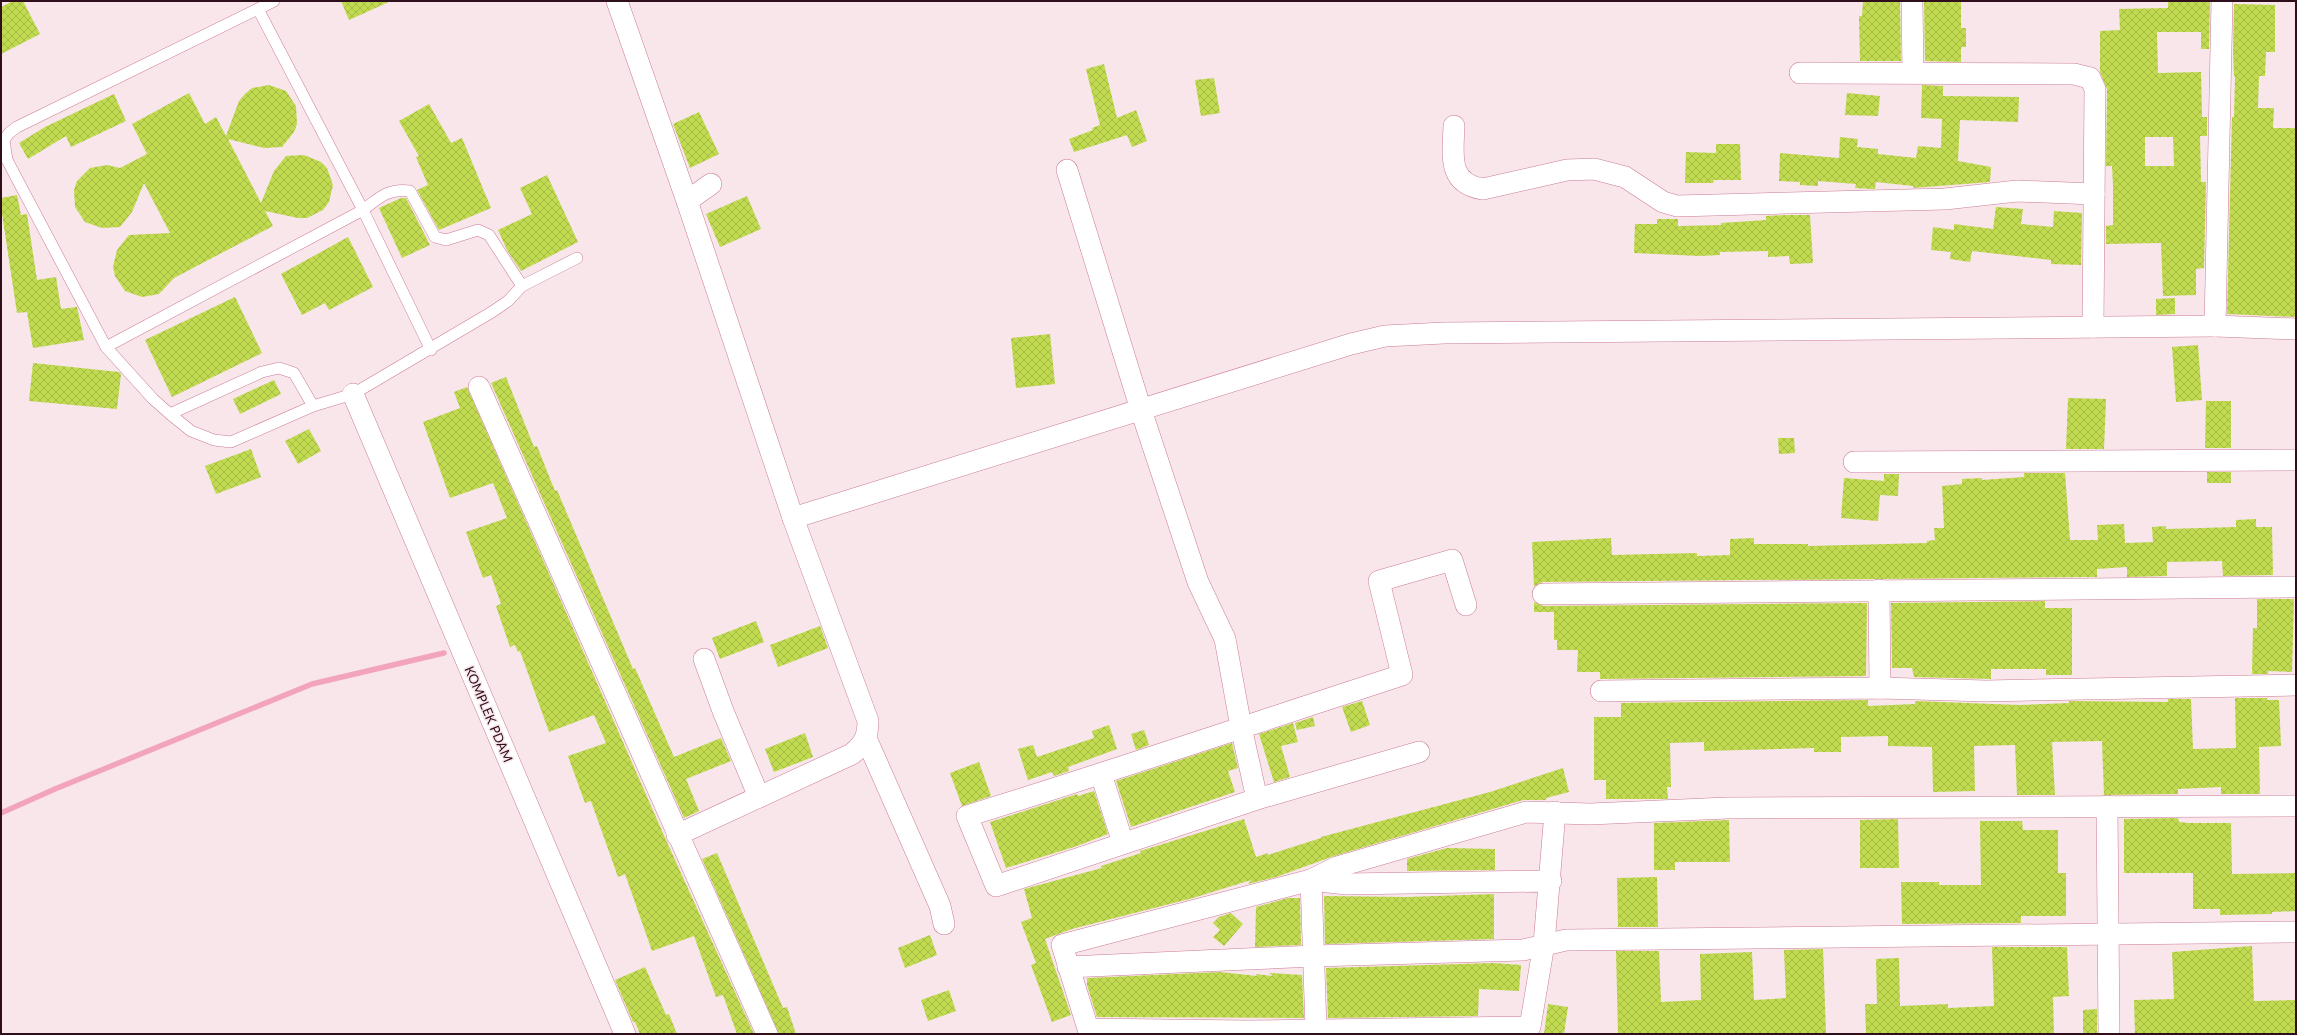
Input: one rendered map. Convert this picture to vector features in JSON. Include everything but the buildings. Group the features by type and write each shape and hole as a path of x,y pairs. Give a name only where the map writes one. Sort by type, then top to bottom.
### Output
{"street":[{"path":"617,1 687,201 793,518 868,721 866,738 862,746 852,754 677,835"},
{"path":"1912,1 1913,73"},
{"path":"2215,326 2222,1"},
{"path":"1800,73 2074,74 2090,78 2095,89 2093,328"},
{"path":"1454,126 1454,162 1459,180 1472,187 1483,189 1567,170 1594,170 1625,177 1663,202 1677,206 1945,200 2017,191 2094,194"},
{"path":"1067,170 1141,410 1198,582 1225,639 1241,727 1257,799"},
{"path":"687,201 711,184"},
{"path":"793,518 1351,344 1394,335 1444,333 2215,326 2296,329"},
{"path":"480,387 677,835 767,1034"},
{"name":"KOMPLEK PDAM","path":"353,394 625,1034"},
{"path":"1854,462 2296,460"},
{"path":"1419,752 1257,799 996,886 967,816 1101,774 1402,675 1379,581 1452,560 1466,605"},
{"path":"1543,594 2296,587"},
{"path":"1879,590 1880,688"},
{"path":"704,659 722,711 759,797"},
{"path":"1601,691 1880,688 1986,691 2296,685"},
{"path":"866,738 940,906 944,924"},
{"path":"1101,774 1123,843"},
{"path":"2107,806 2109,1034"},
{"path":"1555,812 1551,880 1544,944 1530,1027 1247,1031 1088,1029 1062,945 1311,880 1337,867 1526,812 1555,812 1590,814 1727,808 2296,806"},
{"path":"1311,880 1346,884 1551,880"},
{"path":"1311,880 1316,1029"},
{"path":"1068,967 1314,956 1523,950 1566,940 2296,932"}],"lane":[{"path":"274,1 17,127 9,133 4,140 7,160 106,347 153,399 170,414 199,436 221,442 231,442 313,406 353,394 431,350 492,312 508,301 522,286 577,258"},
{"path":"258,9 363,210 431,350"},
{"path":"106,347 363,210 385,193 398,190 410,191 435,236 446,240 478,230 488,235 522,286"},
{"path":"170,414 262,372 279,368 294,373 313,406"}],"waterway":[{"path":"1,813 55,789 312,684 444,653"}]}
